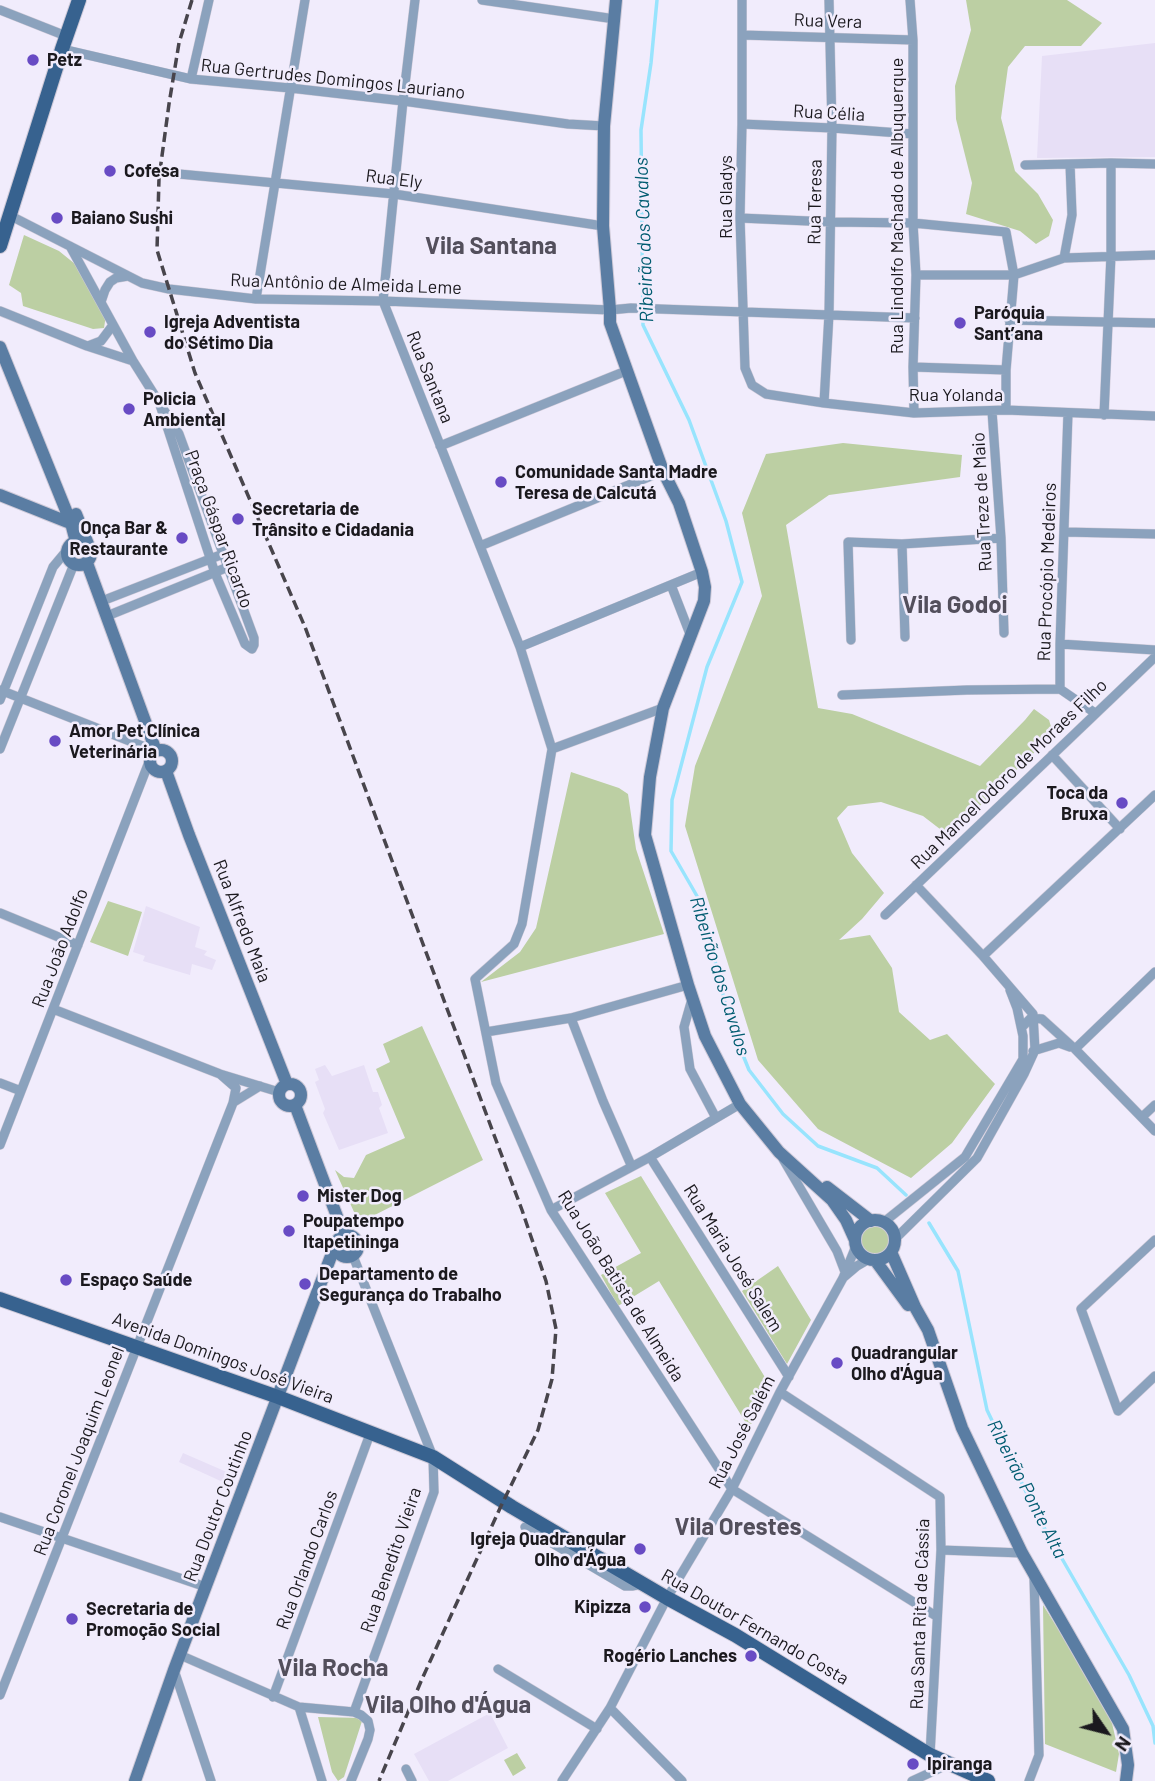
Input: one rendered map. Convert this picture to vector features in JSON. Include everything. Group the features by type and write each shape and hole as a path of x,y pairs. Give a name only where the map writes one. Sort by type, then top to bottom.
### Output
{"main road":[{"path":"0,246 5,230 3,213 14,200 79,0"},
{"path":"616,0 604,126 603,226 610,323 663,471 679,503 705,587 704,601 663,708 649,777 645,835 705,1036 740,1104 777,1148 832,1200 846,1220 859,1252 872,1259 928,1330"},
{"path":"0,347 47,465 76,525 77,545 68,557 80,563 102,601 154,755 151,768 157,772 166,771 172,764 166,751 154,755"},
{"path":"0,495 76,525"},
{"path":"77,545 90,548 91,556 80,563"},
{"name":"Rua Alfredo Maia","path":"166,771 283,1088"},
{"path":"293,1084 300,1090 300,1100 295,1105 283,1104 279,1098 283,1088 293,1084"},
{"path":"295,1105 340,1239 336,1250 346,1257 353,1256 358,1251 358,1241 353,1236 340,1239"},
{"path":"777,1148 893,1232 893,1245 915,1307 928,1330 962,1428 1022,1553 1123,1729 1128,1765 1126,1781"},
{"path":"856,1243 859,1228 864,1223 877,1222"},
{"name":"Rua Doutor Coutinho","path":"135,1781 174,1670 340,1239"},
{"path":"872,1259 887,1256 893,1245"},
{"name":"Avenida Domingos José Vieira","path":"0,1299 278,1397 433,1457"},
{"name":"Rua Doutor Fernando Costa","path":"433,1457 512,1507 735,1635 930,1755 988,1781"}],"street":[{"path":"191,79 209,0"},
{"path":"256,299 304,0"},
{"name":"Rua Santana","path":"415,0 383,300 520,647 552,749"},
{"path":"482,0 615,19"},
{"name":"Rua Gladys","path":"742,0 740,218 745,368 752,385 759,389"},
{"name":"Rua Teresa","path":"824,404 831,222 829,0"},
{"name":"Rua Lindolfo Machado de Albuquerque","path":"910,0 913,40 913,223 916,275 914,413"},
{"name":"Rua Gertrudes Domingos Lauriano","path":"0,10 64,43 191,79 290,88 568,124 604,126"},
{"name":"Rua Vera","path":"742,35 913,40"},
{"name":"Rua Célia","path":"742,124 913,134"},
{"path":"1104,415 1111,255 1111,163"},
{"path":"1064,258 1073,215 1070,164"},
{"path":"1025,165 1155,164"},
{"name":"Rua Ely","path":"179,174 394,194 603,226"},
{"name":"Rua Antônio de Almeida Leme","path":"3,213 128,276 159,288 256,299 383,300 610,310 631,308 743,311"},
{"path":"740,218 913,223 1006,232 1014,275 1006,370 1006,410"},
{"name":"Praça Gáspar Ricardo","path":"70,246 133,361 180,434 254,638 252,649 245,644 215,573 160,404"},
{"path":"916,275 1014,275 1064,258 1155,255"},
{"path":"101,302 110,282 128,276"},
{"path":"0,311 87,346 133,361"},
{"path":"743,311 915,318"},
{"path":"1009,320 1155,323"},
{"path":"87,346 101,341 113,325"},
{"path":"913,368 1006,370"},
{"path":"440,446 626,371"},
{"name":"Rua Yolanda","path":"759,389 766,394 824,404 914,413 1006,410 1155,416"},
{"name":"Rua Treze de Maio","path":"992,411 1004,633"},
{"name":"Rua Procópio Medeiros","path":"1060,689 1068,413"},
{"path":"480,546 663,471"},
{"path":"1064,532 1155,534"},
{"path":"851,640 848,542 902,544 1000,538"},
{"path":"902,544 905,637"},
{"path":"77,545 53,567 1,694 20,698 154,755"},
{"path":"102,601 223,554"},
{"path":"0,749 80,563"},
{"path":"107,616 228,567"},
{"path":"520,647 702,572"},
{"path":"671,585 690,634"},
{"path":"1060,644 1155,650"},
{"name":"Rua Manoel Odoro de Moraes Filho","path":"885,915 1155,657"},
{"path":"842,695 1060,689 1095,713"},
{"path":"552,749 663,708"},
{"name":"Rua João Batista de Almeida","path":"552,749 522,923 514,944 475,979 496,1083 551,1210 732,1489 936,1616"},
{"name":"Rua João Adolfo","path":"0,1145 154,755"},
{"path":"1052,755 1120,829"},
{"path":"984,956 1155,795"},
{"path":"893,1245 977,1158 1035,1050 1034,1017 1027,1006 984,956 916,885"},
{"path":"0,913 78,945"},
{"path":"1074,1049 1155,972"},
{"path":"877,1222 965,1157 1023,1059 1023,1036 1017,1008 1007,982"},
{"path":"486,1032 690,991 684,1027 690,1069 716,1118"},
{"path":"53,1009 220,1074 260,1086 283,1088"},
{"path":"571,1017 631,1166"},
{"path":"1074,1049 1059,1043 1032,1051 1023,1036 1028,1020 1034,1017 1049,1025 1074,1049 1155,1131"},
{"path":"220,1074 236,1088 233,1103"},
{"path":"0,1083 21,1091"},
{"path":"233,1103 260,1086"},
{"name":"Rua Coronel Joaquim Leonel","path":"0,1695 233,1103"},
{"path":"551,1210 650,1157 740,1104"},
{"path":"1142,1117 1155,1105"},
{"path":"777,1148 837,1251 844,1275 872,1259"},
{"name":"Rua Maria José Salem","path":"650,1157 789,1377"},
{"path":"1155,1240 1081,1309 1118,1411 1155,1376"},
{"name":"Rua José Salém","path":"562,1781 610,1708 667,1598 732,1489 780,1392 844,1275 856,1243"},
{"path":"353,1256 433,1457"},
{"name":"Rua Santa Rita de Cássia","path":"780,1392 940,1497 941,1550 930,1755"},
{"name":"Rua Orlando Carlos","path":"273,1697 370,1434"},
{"name":"Rua Benedito Vieira","path":"354,1712 434,1492 433,1457"},
{"path":"0,1517 206,1587"},
{"path":"525,1527 625,1586 643,1584"},
{"path":"941,1550 1022,1553"},
{"path":"1029,1781 1039,1755 1034,1575"},
{"path":"180,1655 299,1707 361,1714 368,1720 370,1730 351,1781"},
{"path":"498,1669 597,1729"},
{"path":"174,1670 211,1781"},
{"path":"299,1707 322,1781"},
{"path":"610,1708 682,1781"},
{"path":"912,1781 949,1764"},
{"path":"405,1769 412,1781"}],"shaded area":[{"path":"1155,43 1155,157 1037,158 1042,56"},
{"path":"146,906 200,927 195,947 207,951 204,955 216,960 212,970 192,964 190,975 143,961 145,956 133,952"},
{"path":"325,1065 332,1076 364,1065 373,1092 378,1092 382,1105 379,1108 388,1133 339,1150 323,1113 325,1109 315,1082 319,1080 315,1069"},
{"path":"183,1453 229,1473 225,1483 179,1462"},
{"path":"490,1713 508,1748 448,1781 429,1781 414,1754"}],"green space":[{"path":"966,0 1067,0 1102,23 1081,46 1025,46 1008,67 1001,118 1015,171 1038,194 1053,220 1049,236 1036,244 1020,231 966,214 972,183 956,119 955,86 971,30"},
{"path":"24,235 59,251 80,268 106,315 104,328 93,329 23,306 21,293 9,285"},
{"path":"843,443 962,455 960,477 829,495 786,525 818,708 852,714 980,766 1034,709 1049,720 1052,730 1043,744 949,836 923,816 881,802 848,806 837,818 852,853 884,893 839,940 870,935 892,968 899,1012 930,1040 947,1034 995,1084 952,1143 911,1178 818,1129 758,1060 685,826 695,766 762,596 742,513 766,454"},
{"path":"571,772 619,788 628,794 636,849 664,934 481,982 520,952 536,928"},
{"path":"108,901 142,912 128,956 90,942"},
{"path":"422,1026 483,1160 359,1223 335,1170 344,1177 354,1178 366,1155 405,1138 376,1069 390,1062 383,1044"},
{"path":"641,1176 771,1387 749,1428 659,1281 618,1306 601,1275 641,1253 605,1193"},
{"path":"875,1224 886,1229 891,1240 886,1251 875,1256 864,1251 859,1240 864,1229"},
{"path":"778,1266 811,1320 787,1364 742,1291"},
{"path":"1043,1605 1086,1673 1112,1723 1119,1754 1116,1772 1045,1744"},
{"path":"318,1717 363,1718 344,1777 338,1781 332,1772"},
{"path":"517,1753 526,1768 513,1776 504,1760"}],"waterway":[{"name":"Ribeirão dos Cavalos","path":"657,0 641,130 643,325 689,420 726,521 742,582 707,667 672,800 671,851 701,903 730,1023 749,1070 783,1114 818,1146 877,1168 906,1195"},
{"name":"Ribeirão Ponte Alta","path":"929,1223 958,1271 987,1410 1038,1517 1129,1675 1153,1726 1155,1743"}],"railway":[{"path":"192,0 179,43 169,104 159,178 157,250 195,373 305,627 522,1210 546,1281 556,1329 552,1379 538,1430 422,1679 379,1781"}],"place":[{"name":"Petz","path":"33,60"},
{"name":"Cofesa","path":"110,171"},
{"name":"Baiano Sushi","path":"57,218"},
{"name":"Paróquia Sant’ana","path":"960,323"},
{"name":"Igreja Adventista do Sétimo Dia","path":"150,332"},
{"name":"Policia Ambiental","path":"129,409"},
{"name":"Comunidade Santa Madre Teresa de Calcutá","path":"501,482"},
{"name":"Secretaria de Trânsito e Cidadania","path":"238,519"},
{"name":"Onça Bar & Restaurante","path":"182,538"},
{"name":"Amor Pet Clínica Veterinária","path":"55,741"},
{"name":"Toca da Bruxa","path":"1122,803"},
{"name":"Mister Dog","path":"303,1196"},
{"name":"Poupatempo Itapetininga","path":"289,1231"},
{"name":"Espaço Saúde","path":"66,1280"},
{"name":"Departamento de Segurança do Trabalho","path":"305,1284"},
{"name":"Quadrangular Olho d'Água","path":"837,1363"},
{"name":"Igreja Quadrangular Olho d'Água","path":"640,1549"},
{"name":"Kipizza","path":"645,1607"},
{"name":"Secretaria de Promoção Social","path":"72,1619"},
{"name":"Rogério Lanches","path":"751,1656"},
{"name":"Ipiranga","path":"913,1764"}],"district":[{"name":"Vila Santana","path":"491,246"},
{"name":"Vila Godoi","path":"955,605"},
{"name":"Vila Orestes","path":"738,1527"},
{"name":"Vila Rocha","path":"333,1668"},
{"name":"Vila Olho d'Água","path":"448,1705"}]}
